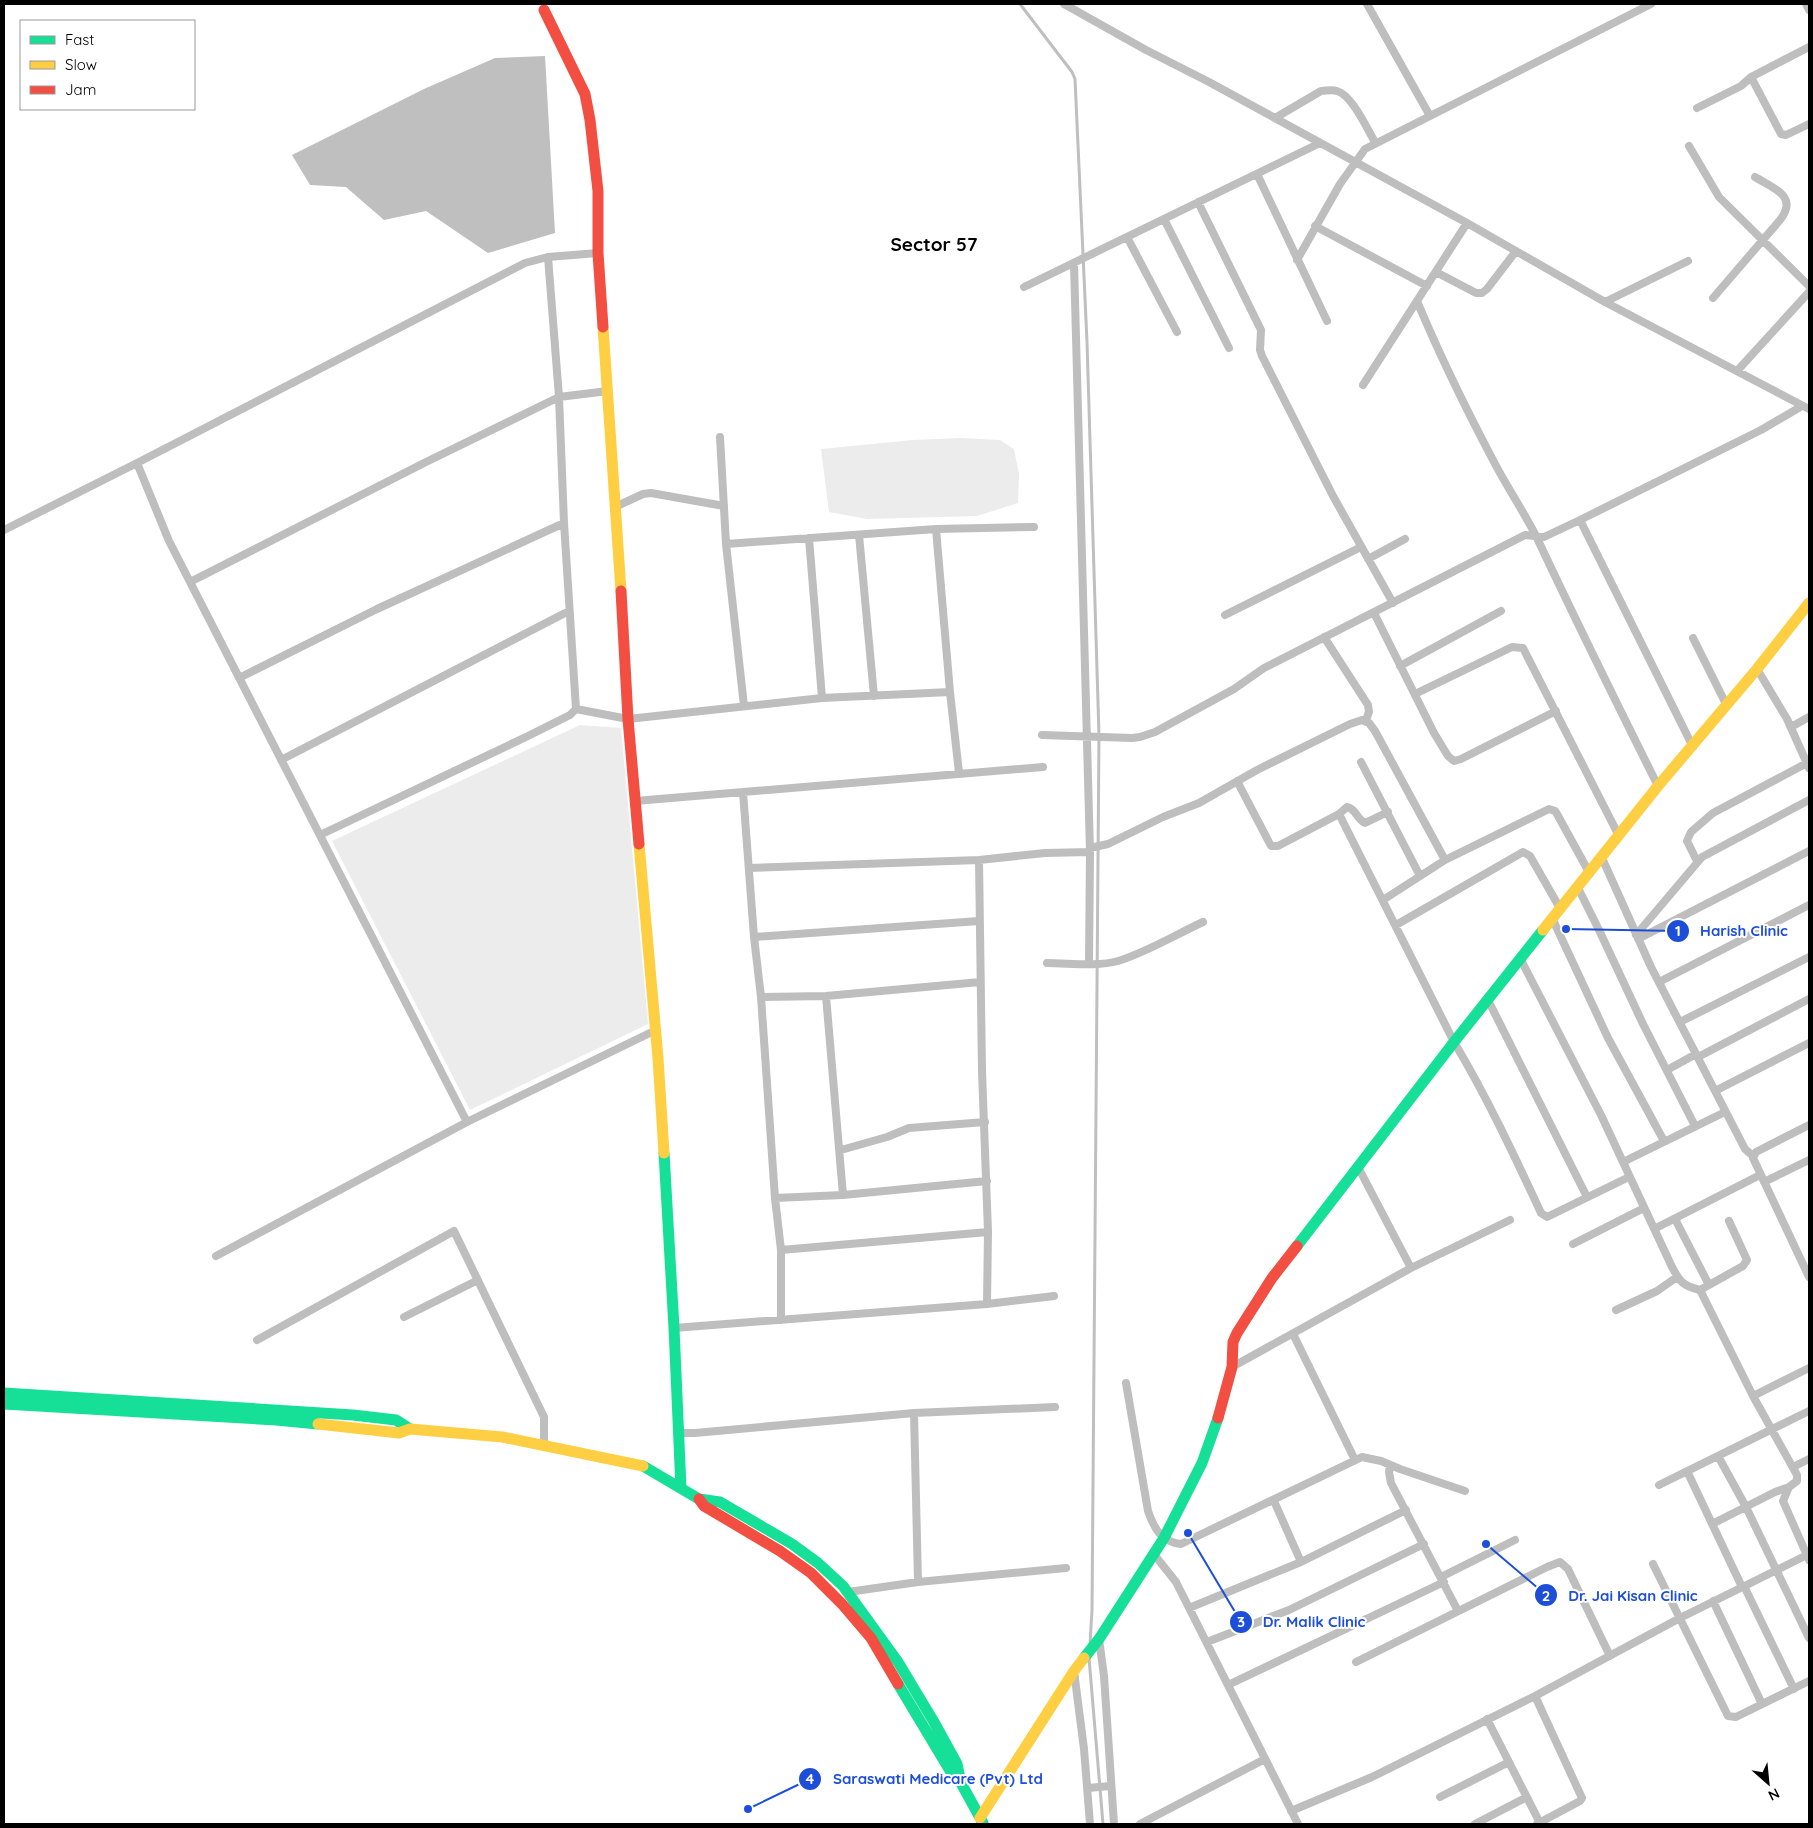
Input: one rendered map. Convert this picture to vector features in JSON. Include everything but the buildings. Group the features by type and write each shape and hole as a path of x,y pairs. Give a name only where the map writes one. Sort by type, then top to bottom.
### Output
{"street":[{"path":"1064,4 1468,223 1605,302 1806,408"},
{"path":"1367,4 1430,116"},
{"path":"1297,260 1354,161 1364,149 1651,4"},
{"path":"1806,4 1809,10"},
{"path":"544,10 581,83 588,104 598,191 598,253 616,507 628,719 656,1030 674,1328 681,1488"},
{"path":"1698,108 1740,86 1750,77 1809,47"},
{"path":"1750,77 1781,134 1786,135 1809,124"},
{"path":"1275,118 1321,92 1329,90 1338,91 1350,101 1375,142"},
{"path":"1024,287 1320,143"},
{"path":"1689,146 1719,197 1809,286"},
{"path":"1257,174 1327,321"},
{"path":"1713,298 1785,214 1788,204 1785,196 1755,177"},
{"path":"1198,202 1261,330 1261,353 1361,548 1393,603"},
{"path":"1164,219 1229,348"},
{"path":"1364,385 1468,223"},
{"path":"1315,226 1427,286"},
{"path":"1127,237 1177,332"},
{"path":"1436,272 1476,293 1482,293 1516,251"},
{"path":"4,530 524,263 548,257 598,253"},
{"path":"320,835 528,736 570,715 576,709 564,523 559,397 548,257"},
{"path":"1605,302 1688,260"},
{"path":"1077,262 1094,849 1091,963"},
{"path":"1737,371 1809,292"},
{"path":"1417,301 1437,348 1494,462 1536,537 1562,594 1658,786"},
{"path":"190,582 426,462 559,397 608,391"},
{"path":"1042,735 1140,737 1155,732 1241,685 1264,668 1525,535 1536,537 1548,536 1806,408"},
{"path":"720,437 726,544 744,706"},
{"path":"137,463 169,541 467,1122"},
{"path":"616,507 643,494 651,493 724,506"},
{"path":"1580,520 1693,747"},
{"path":"239,678 377,609 564,523"},
{"path":"726,544 936,529 1034,527"},
{"path":"936,529 959,773"},
{"path":"859,535 874,696"},
{"path":"809,538 822,698"},
{"path":"1368,560 1405,539"},
{"path":"1226,614 1361,548"},
{"path":"4,1404 276,1420 399,1433 410,1429 502,1437 646,1467 699,1499 704,1506 780,1551 811,1572 842,1604 871,1638 947,1766 961,1783 982,1821 1074,1671 1095,1643 1164,1538 1202,1463 1224,1400 1232,1367 1233,1342 1242,1322 1272,1278 1454,1042 1590,874 1658,786 1693,747 1809,603"},
{"path":"281,760 569,611"},
{"path":"1400,666 1501,611"},
{"path":"1374,613 1434,733 1448,756 1454,761 1556,711"},
{"path":"1324,637 1368,705 1369,712 1366,720"},
{"path":"1694,638 1726,704"},
{"path":"1415,694 1512,647 1520,646 1525,650 1618,836"},
{"path":"1697,861 1687,840 1691,832 1705,818 1807,760 1783,710 1757,669"},
{"path":"576,709 628,719 822,698 950,692"},
{"path":"1791,727 1809,717"},
{"path":"748,868 978,860 1094,849 1163,817 1199,803 1237,781 1358,720 1366,720"},
{"path":"1366,720 1376,732 1445,860"},
{"path":"1361,762 1420,876"},
{"path":"635,801 1043,767"},
{"path":"1237,781 1271,846 1278,846 1339,814 1346,808 1350,808 1360,820 1365,822 1388,812"},
{"path":"743,792 754,937 761,997 775,1198 781,1250 781,1320"},
{"path":"1637,937 1697,861 1713,850 1809,800"},
{"path":"1383,900 1445,860 1545,810 1552,809 1590,874"},
{"path":"1339,814 1454,1042 1472,1071 1503,1132 1541,1213 1547,1217 1629,1177"},
{"path":"1637,937 1809,851"},
{"path":"1396,926 1523,852 1530,856 1561,910"},
{"path":"1602,858 1659,982 1725,1112 1745,1149 1753,1156 1809,1277"},
{"path":"978,860 982,1071 987,1181 987,1304"},
{"path":"1578,888 1696,1126"},
{"path":"1659,982 1809,905"},
{"path":"1552,920 1608,1038 1664,1141"},
{"path":"754,937 979,921"},
{"path":"1047,963 1107,963 1132,956 1203,922"},
{"path":"1680,1022 1809,957"},
{"path":"1521,960 1595,1102 1677,1277 1686,1286 1700,1290 1743,1266 1747,1260 1729,1221"},
{"path":"761,997 826,996 980,982"},
{"path":"826,996 841,1150 843,1195"},
{"path":"1667,1070 1809,999"},
{"path":"1488,1000 1587,1197"},
{"path":"216,1256 467,1122 656,1030"},
{"path":"1715,1091 1809,1042"},
{"path":"1623,1162 1725,1112"},
{"path":"841,1150 887,1137 910,1128 985,1122"},
{"path":"1753,1156 1756,1152 1809,1125"},
{"path":"1654,1229 1762,1179 1809,1160"},
{"path":"1358,1167 1411,1268"},
{"path":"775,1198 843,1195 987,1181"},
{"path":"1573,1244 1644,1208"},
{"path":"1675,1219 1709,1285"},
{"path":"1232,1367 1411,1268 1510,1220"},
{"path":"256,1340 454,1231 544,1417 544,1446"},
{"path":"781,1250 988,1232"},
{"path":"1801,1262 1809,1258"},
{"path":"1616,1310 1656,1291 1677,1277"},
{"path":"404,1317 478,1280"},
{"path":"1700,1290 1753,1396 1798,1478 1789,1487 1774,1492 1712,1524"},
{"path":"674,1328 987,1304 1054,1296"},
{"path":"1293,1334 1355,1460"},
{"path":"1753,1396 1809,1368"},
{"path":"1126,1383 1148,1511 1154,1527 1164,1538 1173,1544 1181,1544 1362,1457 1465,1491"},
{"path":"4,1393 353,1415 396,1420 410,1429"},
{"path":"679,1433 695,1434 914,1413 1055,1407"},
{"path":"1659,1485 1809,1412"},
{"path":"914,1413 918,1582"},
{"path":"1718,1456 1746,1507 1809,1638"},
{"path":"1793,1467 1809,1459"},
{"path":"1390,1466 1391,1483 1458,1611"},
{"path":"1687,1472 1794,1688"},
{"path":"1291,1811 1372,1777 1487,1718 1536,1696 1743,1586 1808,1556 1783,1501 1789,1487"},
{"path":"699,1499 720,1502 784,1540 818,1563 848,1592 898,1662 934,1722 957,1764 961,1783"},
{"path":"1274,1500 1301,1562"},
{"path":"1189,1608 1301,1562 1406,1510"},
{"path":"1228,1685 1443,1580 1516,1540"},
{"path":"1206,1642 1289,1610 1424,1544"},
{"path":"1153,1553 1176,1582 1298,1824"},
{"path":"1356,1662 1560,1562 1568,1569 1610,1656"},
{"path":"1653,1564 1728,1716 1736,1717 1809,1681"},
{"path":"848,1592 918,1582 1066,1568"},
{"path":"1713,1602 1762,1704"},
{"path":"1095,1643 1104,1676 1108,1786 1114,1824"},
{"path":"1074,1671 1090,1788 1090,1824"},
{"path":"1487,1718 1527,1796 1539,1824 1580,1801 1582,1798 1536,1696"},
{"path":"1140,1824 1265,1759"},
{"path":"1440,1798 1510,1762"},
{"path":"1090,1788 1108,1786"},
{"path":"1475,1824 1527,1796"}],"shaded area":[{"path":"545,56 555,233 488,253 426,211 384,220 346,187 310,185 292,155 424,89 495,58"},
{"path":"961,438 1000,440 1014,449 1019,474 1018,503 977,516 867,519 829,512 821,449 913,440"},
{"path":"580,725 621,728 648,1024 470,1110 332,841"}],"waterway":[{"path":"1020,4 1072,72 1075,79 1087,342 1099,735 1092,1610 1090,1644"},
{"path":"1089,1658 1103,1824"}],"traffic: fast":[{"path":"1297,1246 1543,930"},
{"path":"664,1153 681,1488"},
{"path":"4,1393 353,1415 396,1420 410,1429"},
{"path":"4,1404 318,1424"},
{"path":"1084,1658 1099,1639 1164,1538 1202,1463 1218,1418"},
{"path":"643,1466 699,1499 720,1502 792,1544 818,1563 843,1586 898,1662 934,1722 957,1764 961,1783"},
{"path":"898,1684 952,1774 961,1783 983,1823"}],"traffic: slow":[{"path":"603,327 621,591"},
{"path":"1543,930 1658,786 1757,669 1809,603"},
{"path":"639,844 658,1058 664,1153"},
{"path":"318,1424 399,1433 410,1429 502,1437 643,1466"},
{"path":"980,1818 1084,1658"}],"traffic: jam":[{"path":"544,10 585,94 590,120 598,191 598,253 603,327"},
{"path":"621,591 628,719 639,844"},
{"path":"1218,1418 1232,1367 1233,1342 1237,1333 1272,1278 1297,1246"},
{"path":"699,1499 704,1506 780,1551 811,1573 842,1604 871,1638 898,1684"}],"place":[{"name":"Harish Clinic","path":"1566,929"},
{"name":"Dr. Malik Clinic","path":"1188,1533"},
{"name":"Dr. Jai Kisan Clinic","path":"1486,1544"},
{"name":"Saraswati Medicare (Pvt) Ltd","path":"748,1809"}],"district":[{"name":"Sector 57","path":"934,244"}]}
